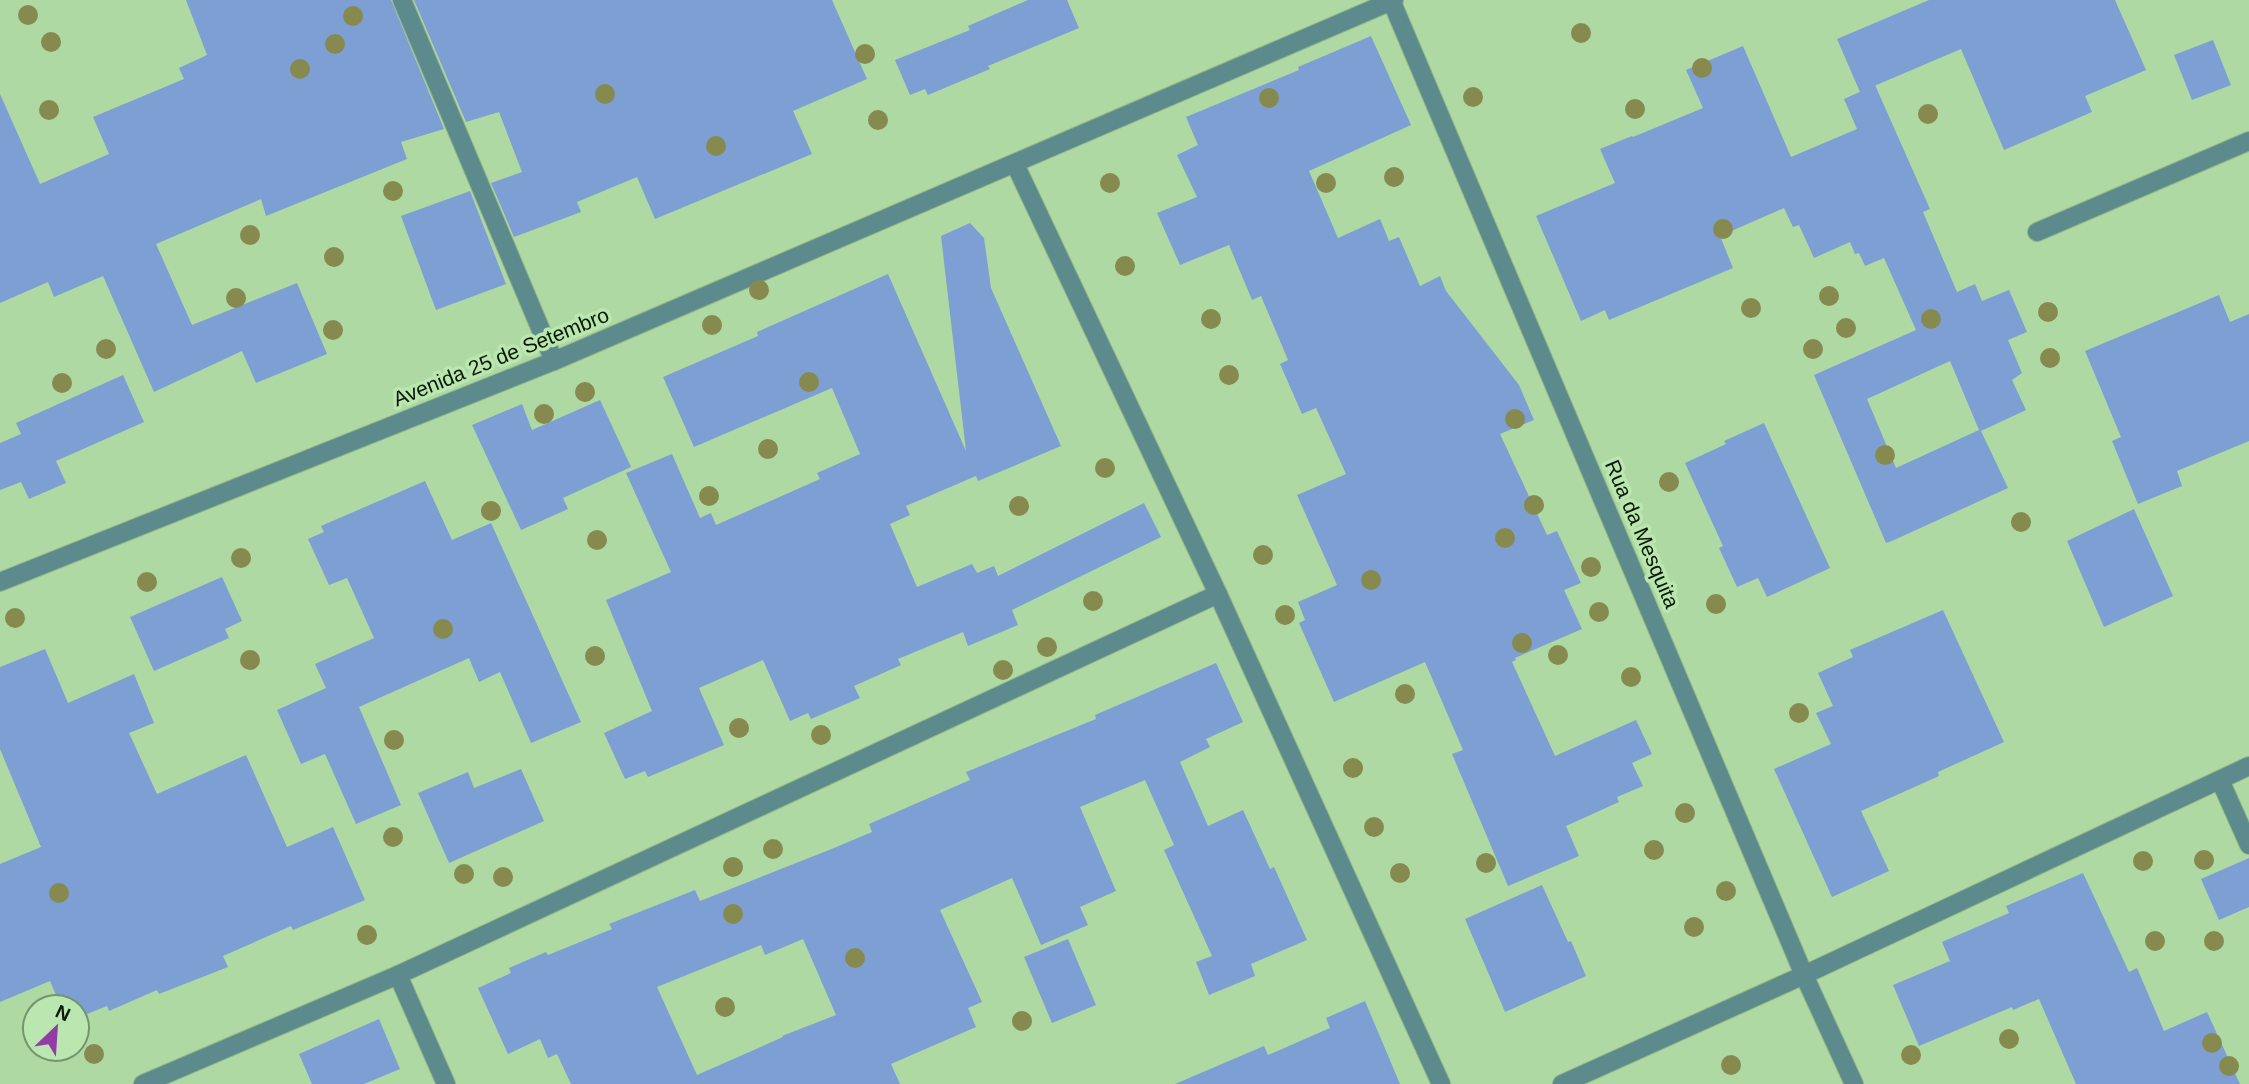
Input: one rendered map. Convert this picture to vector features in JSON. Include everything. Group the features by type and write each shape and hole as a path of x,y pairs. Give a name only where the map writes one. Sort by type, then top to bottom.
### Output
{"street":[{"path":"402,0 554,361"},
{"name":"Avenida 25 de Setembro","path":"0,582 554,361 1392,0"},
{"name":"Rua da Mesquita","path":"1392,0 1804,975 1854,1084"},
{"path":"2037,232 2249,141"},
{"path":"1015,164 1218,594 1440,1084"},
{"path":"143,1084 398,975 1218,594"},
{"path":"1562,1084 1804,975 2249,766"},
{"path":"2220,780 2249,845"},
{"path":"398,975 446,1084"}],"building":[{"path":"186,0 391,0 444,129 401,142 407,159 266,216 261,199 156,244 192,325 297,283 327,354 256,383 242,351 154,392 103,276 54,297 48,282 0,303 0,94 40,184 109,154 93,117 184,79 179,68 207,55"},
{"path":"414,0 832,0 867,79 793,111 812,154 655,219 637,177 577,202 581,212 514,237 491,183 522,172 499,112 466,122"},
{"path":"1028,0 1067,0 1079,28 988,66 990,69 928,95 925,89 910,95 895,60 970,30 968,26"},
{"path":"1929,0 2115,0 2146,70 2085,96 2092,112 2004,150 1961,49 1860,92 1837,39"},
{"path":"1371,36 1411,125 1309,171 1338,238 1380,219 1389,241 1399,237 1420,286 1440,276 1446,291 1519,385 1534,420 1500,434 1547,535 1557,531 1581,583 1564,590 1582,629 1515,658 1512,662 1555,756 1636,720 1652,754 1632,763 1643,786 1617,797 1619,802 1566,826 1579,856 1508,886 1452,754 1463,750 1425,662 1334,702 1299,623 1305,620 1298,602 1337,585 1297,495 1346,474 1316,408 1302,414 1280,364 1288,360 1261,296 1252,300 1229,245 1180,265 1157,213 1197,197 1177,155 1198,145 1186,117 1299,70 1298,67"},
{"path":"2213,40 2231,85 2192,100 2174,55"},
{"path":"1743,46 1791,157 1857,129 1844,99 1875,85 1930,209 1923,212 1957,292 1975,284 1982,301 2009,290 2027,332 2008,340 2022,373 2012,380 2026,410 1981,431 2008,488 1886,543 1814,375 1916,330 1884,258 1865,266 1859,253 1855,254 1850,242 1814,258 1799,225 1793,227 1784,208 1720,236 1733,268 1609,320 1605,310 1581,321 1536,216 1615,183 1600,149 1703,108 1686,70","holes":["1950,361 1979,430 1896,468 1867,399"]},
{"path":"470,191 506,284 436,310 401,216"},
{"path":"970,223 984,238 991,288 1061,446 978,481 976,476 906,506 910,515 890,524 917,587 972,564 977,573 994,566 998,576 1144,503 1161,537 1012,610 1018,625 968,646 963,632 898,659 901,665 854,686 860,698 811,719 808,713 790,721 763,660 699,688 724,745 648,777 645,771 625,779 604,733 652,711 606,600 671,572 626,473 672,454 700,518 711,513 716,525 820,479 817,473 860,454 832,388 694,447 663,377 758,336 757,332 888,274 966,451 941,236"},
{"path":"2219,295 2230,322 2249,314 2249,441 2177,471 2182,486 2138,504 2112,441 2121,437 2085,351"},
{"path":"123,375 144,422 56,461 66,483 29,499 21,482 0,490 0,443 21,434 16,423"},
{"path":"600,400 631,467 563,498 568,509 521,530 472,425 522,404 532,430"},
{"path":"1764,423 1830,568 1767,597 1758,578 1737,587 1719,548 1723,546 1685,463"},
{"path":"425,481 452,540 491,523 581,722 531,743 500,672 479,682 469,658 359,707 401,805 356,824 325,754 301,764 277,710 326,688 315,664 374,638 347,578 329,585 308,539 324,532 321,526"},
{"path":"2134,509 2173,596 2104,627 2067,541"},
{"path":"222,577 242,621 225,629 229,638 154,671 130,617"},
{"path":"1943,610 2004,742 1938,772 1939,776 1861,811 1889,871 1832,897 1774,769 1831,744 1816,713 1833,706 1818,673 1853,657 1850,650"},
{"path":"45,649 68,703 134,674 154,723 129,733 157,794 246,755 287,847 333,827 365,900 293,930 291,926 223,956 228,967 159,994 157,990 109,1011 107,1006 91,1012 91,993 55,993 50,981 0,1002 0,864 41,847 0,749 0,667"},
{"path":"1216,663 1243,722 1206,739 1210,747 1180,762 1208,826 1243,810 1270,869 1274,867 1307,940 1251,964 1255,976 1209,995 1196,962 1212,956 1164,850 1174,845 1145,780 1080,807 1116,891 1080,907 1088,925 1041,945 1012,878 940,910 982,1002 968,1008 976,1027 891,1064 900,1084 571,1084 557,1054 548,1058 540,1039 508,1054 478,988 511,973 509,968 612,929 609,924 695,890 700,901 872,832 869,824 970,780 966,772 1096,719 1095,715","holes":["803,939 836,1015 782,1036 697,1075 657,987 761,945 765,955"]},
{"path":"521,769 544,821 449,863 418,793 468,772 474,788"},
{"path":"2249,858 2249,907 2219,920 2201,879"},
{"path":"2083,873 2129,972 2137,968 2164,1031 2207,1012 2240,1084 2076,1084 2039,999 2013,1010 2012,1007 1919,1046 1893,985 1950,961 1942,942 2009,913 2006,906"},
{"path":"1542,885 1586,976 1505,1012 1465,919"},
{"path":"1068,939 1096,1005 1052,1023 1024,957"},
{"path":"1365,1001 1400,1084 1175,1084 1264,1046 1268,1055 1330,1028 1326,1018"},
{"path":"379,1019 400,1069 364,1084 312,1084 299,1054"}]}
